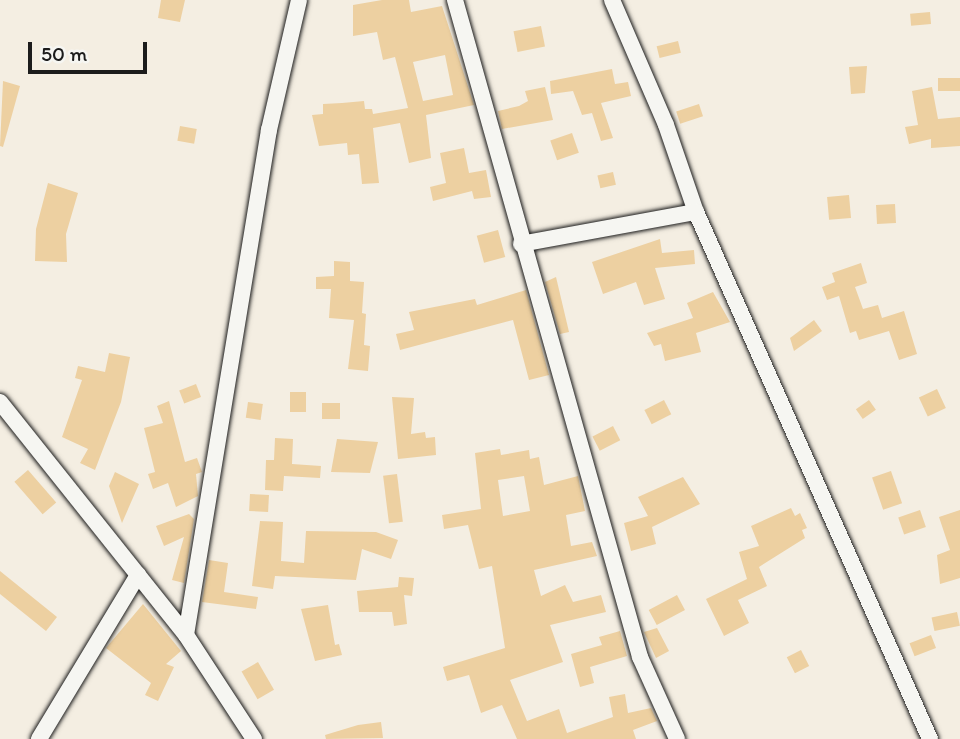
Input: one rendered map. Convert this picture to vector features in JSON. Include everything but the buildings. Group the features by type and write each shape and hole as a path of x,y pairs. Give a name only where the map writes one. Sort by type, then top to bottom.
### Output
{"street":[{"path":"186,635 269,130 299,0"},
{"path":"455,0 521,244 640,657 677,739"},
{"path":"612,0 666,125 696,212 930,739"},
{"path":"521,244 696,212"},
{"path":"0,402 186,635 240,732 254,739"},
{"path":"39,739 138,575"}]}
